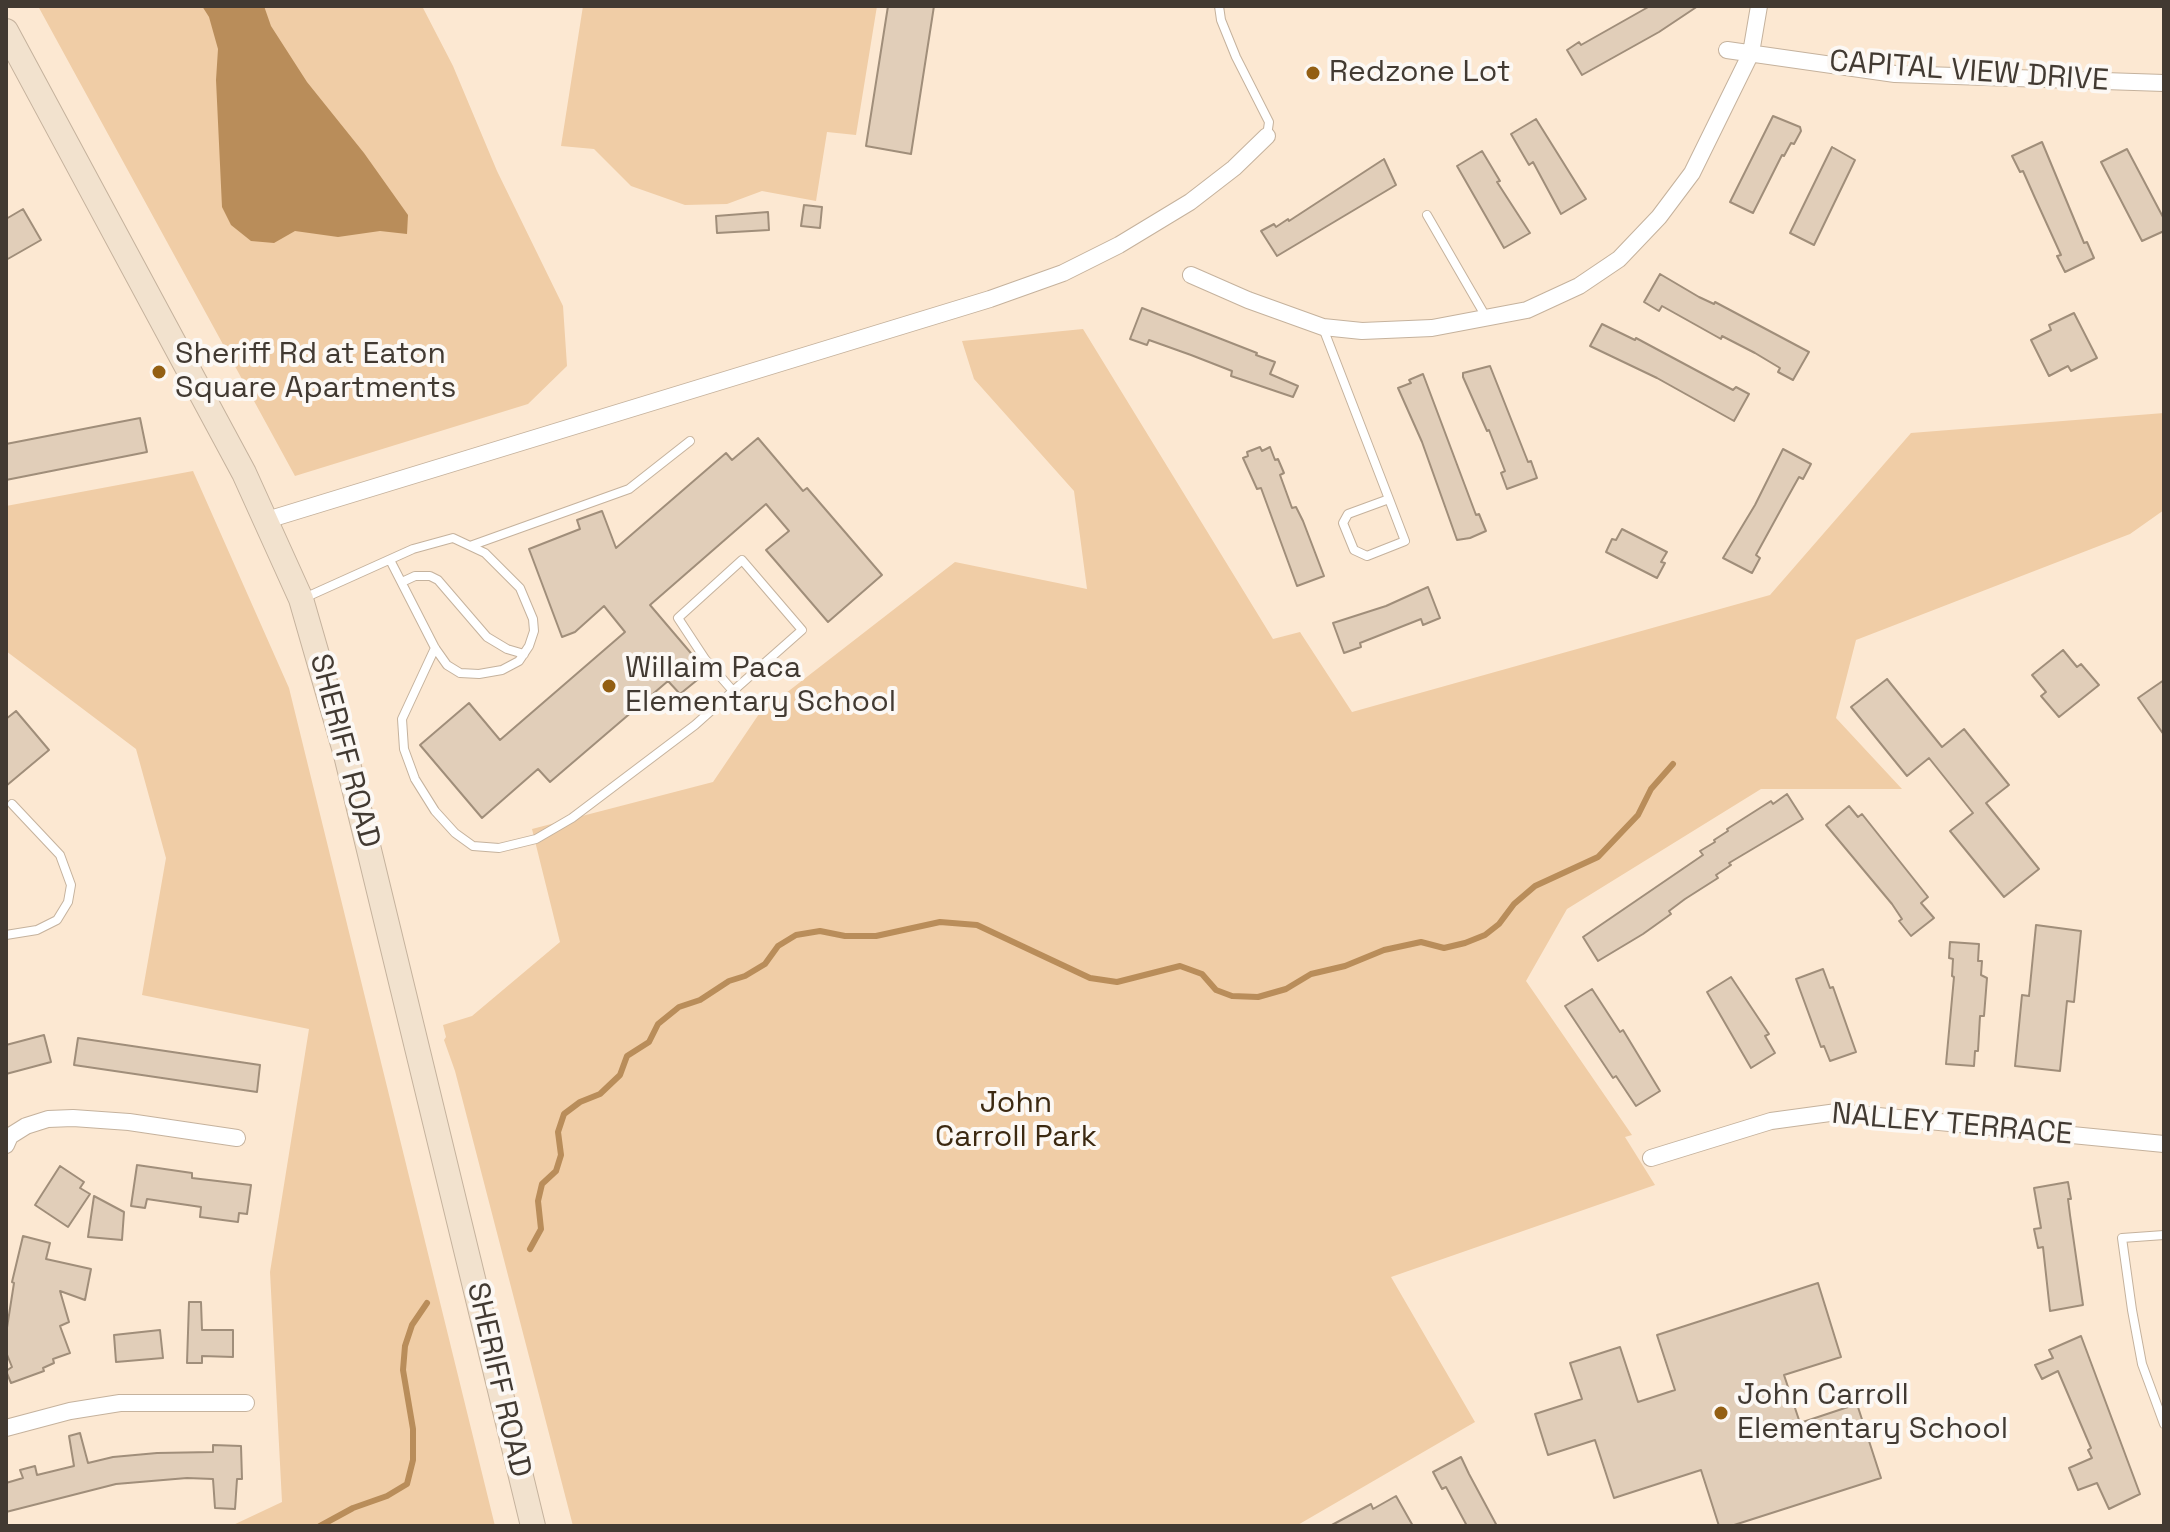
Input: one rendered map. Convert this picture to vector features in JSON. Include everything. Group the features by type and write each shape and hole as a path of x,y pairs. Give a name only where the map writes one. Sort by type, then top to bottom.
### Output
{"main road":[{"name":"SHERIFF ROAD","path":"6,31 244,473 301,599 346,755 533,1526"}],"street":[{"path":"1191,275 1323,327 1362,331 1432,328 1527,310 1579,286 1619,259 1659,217 1692,173 1751,53 1759,6"},
{"name":"CAPITAL VIEW DRIVE","path":"1727,50 1895,74 2164,83"},
{"path":"267,520 948,312 1063,273 1119,245 1190,202 1234,168 1267,136"},
{"name":"NALLEY TERRACE","path":"1651,1158 1771,1121 1837,1112 2164,1144"},
{"path":"6,1145 10,1136 26,1126 48,1119 73,1118 129,1122 237,1138"},
{"path":"6,1428 70,1411 120,1403 246,1403"}],"lane":[{"path":"1219,6 1221,20 1236,57 1269,122 1267,136"},
{"path":"1427,215 1486,318"},
{"path":"1323,327 1389,499 1405,541 1367,556 1354,550 1343,523 1348,514 1389,499"},
{"path":"470,546 629,489 690,441"},
{"path":"301,599 413,549 453,538 485,553 520,588 533,619 534,631 519,661 502,670 479,674 460,673 447,665 435,648 390,560"},
{"path":"435,648 402,719 404,749 415,779 435,811 455,833 473,846 499,848 536,839 572,818 695,725 802,630 742,560 678,618 705,659 733,691"},
{"path":"402,582 415,576 430,576 438,580 487,637 507,649 524,654"},
{"path":"6,935 37,930 57,920 68,902 71,885 60,855 12,804"},
{"path":"2164,1235 2122,1238 2142,1364 2164,1424"}],"green space":[{"path":"38,6 422,6 453,66 497,171 563,306 567,366 528,404 295,476"},
{"path":"583,6 877,6 856,135 827,132 816,201 762,191 727,204 685,205 631,186 594,149 561,146"},
{"name":"John Carroll Park","path":"1083,329 1273,639 1300,632 1352,712 1770,595 1911,433 2164,413 2164,510 2130,534 1856,640 1836,718 1902,789 1761,789 1567,909 1526,981 1632,1135 1625,1137 1655,1185 1391,1277 1475,1422 1296,1526 573,1526 455,1071 444,1040 443,1025 472,1016 560,942 532,829 713,782 759,714 955,562 1087,589 1074,491 974,379 962,341"},
{"path":"193,471 289,688 495,1526 231,1526 282,1502 270,1272 309,1029 142,995 166,858 136,749 6,651 6,506"}],"shaded area":[{"path":"202,6 264,6 271,26 307,82 364,153 408,215 407,234 380,231 338,237 295,231 274,243 251,241 231,225 222,207 216,80 218,49 209,17"}],"building":[{"path":"888,6 934,6 911,154 866,146"},
{"path":"1650,6 1698,6 1659,32 1582,75 1567,50"},
{"path":"1773,116 1800,127 1801,131 1794,144 1791,143 1782,155 1753,213 1730,202"},
{"path":"1536,119 1586,199 1561,214 1533,162 1529,165 1511,134"},
{"path":"2042,142 2084,243 2087,242 2094,258 2065,272 2057,256 2061,255 2023,171 2020,172 2012,156"},
{"path":"1832,147 1855,160 1814,245 1790,233"},
{"path":"2127,149 2164,219 2164,231 2142,241 2101,162"},
{"path":"1482,151 1500,181 1497,182 1530,233 1504,248 1457,166"},
{"path":"1384,159 1396,185 1277,256 1261,231 1289,221"},
{"path":"804,205 822,207 820,228 801,226"},
{"path":"23,209 41,240 6,260 6,219"},
{"path":"768,212 769,230 717,233 716,216"},
{"path":"1660,274 1809,352 1793,380 1755,353 1722,336 1721,339 1662,306 1659,311 1644,302"},
{"path":"1142,308 1275,362 1270,374 1298,386 1293,397 1231,376 1232,371 1149,340 1147,345 1130,339"},
{"path":"2074,313 2097,358 2071,371 2068,366 2049,376 2031,340 2051,330 2049,325"},
{"path":"1602,324 1636,338 1733,390 1736,387 1749,394 1734,421 1657,378 1590,346"},
{"path":"1490,366 1537,478 1507,489 1501,473 1505,471 1489,430 1463,377 1463,373"},
{"path":"1423,374 1476,515 1479,514 1486,531 1470,538 1457,540 1422,442 1398,388"},
{"path":"140,418 147,452 6,480 6,444"},
{"path":"758,438 803,491 807,488 882,575 828,622 766,550 789,531 766,504 650,605 707,672 680,694 668,681 550,782 538,769 482,818 420,745 469,703 500,740 625,632 604,606 575,632 562,637 529,549 580,529 577,520 602,511 616,548 726,453 732,460"},
{"path":"1260,447 1262,451 1270,447 1275,460 1278,459 1284,473 1280,475 1292,508 1296,507 1303,521 1324,576 1297,586 1261,488 1257,489 1243,458 1248,456 1247,452"},
{"path":"1783,449 1811,464 1803,479 1799,477 1756,555 1760,558 1752,573 1723,558 1755,505"},
{"path":"1622,529 1667,552 1657,578 1606,552 1612,539 1616,540"},
{"path":"1428,587 1440,618 1423,625 1421,619 1360,643 1361,647 1344,653 1333,623 1386,606"},
{"path":"2063,650 2077,667 2081,664 2099,685 2059,717 2041,696 2046,692 2032,675"},
{"path":"1887,679 1942,747 1964,729 2009,785 1986,803 2039,869 2004,897 1950,831 1973,813 1929,758 1907,776 1851,707"},
{"path":"2164,680 2164,735 2138,698"},
{"path":"16,711 49,750 6,786 6,719"},
{"path":"1787,794 1803,819 1729,863 1731,865 1716,875 1718,878 1669,911 1671,914 1598,961 1583,937 1703,855 1700,851 1715,842 1727,829"},
{"path":"1849,806 1858,817 1862,814 1928,897 1921,903 1934,918 1911,936 1899,921 1902,919 1892,904 1826,825"},
{"path":"2036,925 2081,931 2074,1002 2067,1001 2060,1071 2015,1066 2022,995 2029,996"},
{"path":"1950,942 1979,944 1981,975 1987,978 1984,1016 1980,1016 1974,1066 1946,1064 1954,977 1953,959 1949,958"},
{"path":"1823,969 1830,988 1833,987 1856,1052 1830,1061 1824,1046 1821,1047 1796,979"},
{"path":"1731,977 1769,1034 1765,1036 1775,1053 1751,1068 1707,992"},
{"path":"1592,989 1620,1032 1623,1030 1660,1091 1636,1106 1616,1076 1613,1078 1565,1006"},
{"path":"44,1035 51,1062 6,1074 6,1045"},
{"path":"78,1038 260,1065 257,1092 74,1065"},
{"path":"137,1165 192,1173 192,1178 251,1185 247,1214 239,1213 238,1222 200,1217 201,1207 147,1199 145,1208 131,1206"},
{"path":"60,1166 84,1182 80,1188 90,1194 68,1227 35,1205"},
{"path":"2068,1182 2083,1305 2050,1311 2043,1247 2038,1248 2034,1229 2041,1228 2034,1188"},
{"path":"94,1196 124,1212 122,1240 88,1237"},
{"path":"23,1236 50,1243 46,1259 91,1269 85,1300 60,1291 69,1322 60,1326 70,1353 53,1359 54,1363 43,1368 44,1371 11,1383 6,1371 12,1367 6,1352 6,1334 12,1282"},
{"path":"1818,1283 1841,1357 1784,1375 1800,1423 1857,1404 1881,1478 1731,1526 1719,1526 1701,1470 1614,1498 1595,1440 1548,1455 1535,1414 1582,1399 1570,1363 1620,1347 1638,1402 1675,1390 1657,1335"},
{"path":"189,1302 201,1302 202,1330 233,1330 233,1357 202,1356 202,1363 187,1363"},
{"path":"160,1330 163,1358 116,1362 114,1335"},
{"path":"2081,1336 2140,1494 2109,1509 2097,1483 2078,1490 2069,1468 2092,1458 2088,1450 2091,1448 2058,1371 2042,1379 2035,1365 2053,1358 2049,1350"},
{"path":"80,1433 88,1463 157,1453 213,1452 213,1445 241,1446 242,1479 237,1479 235,1509 215,1508 213,1479 187,1478 116,1484 6,1512 6,1483 23,1478 20,1470 35,1466 37,1475 74,1466 69,1436"},
{"path":"1461,1457 1497,1526 1467,1526 1446,1487 1442,1489 1433,1472"},
{"path":"1396,1496 1413,1526 1330,1526 1371,1504 1373,1509"}],"waterway":[{"path":"530,1249 541,1229 538,1201 542,1184 556,1171 561,1155 558,1132 564,1114 580,1102 600,1094 620,1075 627,1056 649,1042 658,1024 679,1007 700,1000 729,981 765,964 778,946 796,935 820,931 845,936 876,936 940,922 977,925 1090,978 1117,982 1180,966 1202,974 1216,990 1232,996 1258,997 1286,989 1311,974 1345,966 1384,950 1421,942 1444,948 1485,935 1535,886 1598,857 1638,815 1651,789 1673,764"},
{"path":"320,1526 407,1484 413,1460 413,1429 403,1370 405,1346 412,1325 427,1303"}],"place":[{"name":"Redzone Lot","path":"1313,73"},
{"name":"Sheriff Rd at Eaton Square Apartments","path":"159,372"},
{"name":"Willaim Paca Elementary School","path":"609,686"},
{"name":"John Carroll Elementary School","path":"1721,1413"}]}
